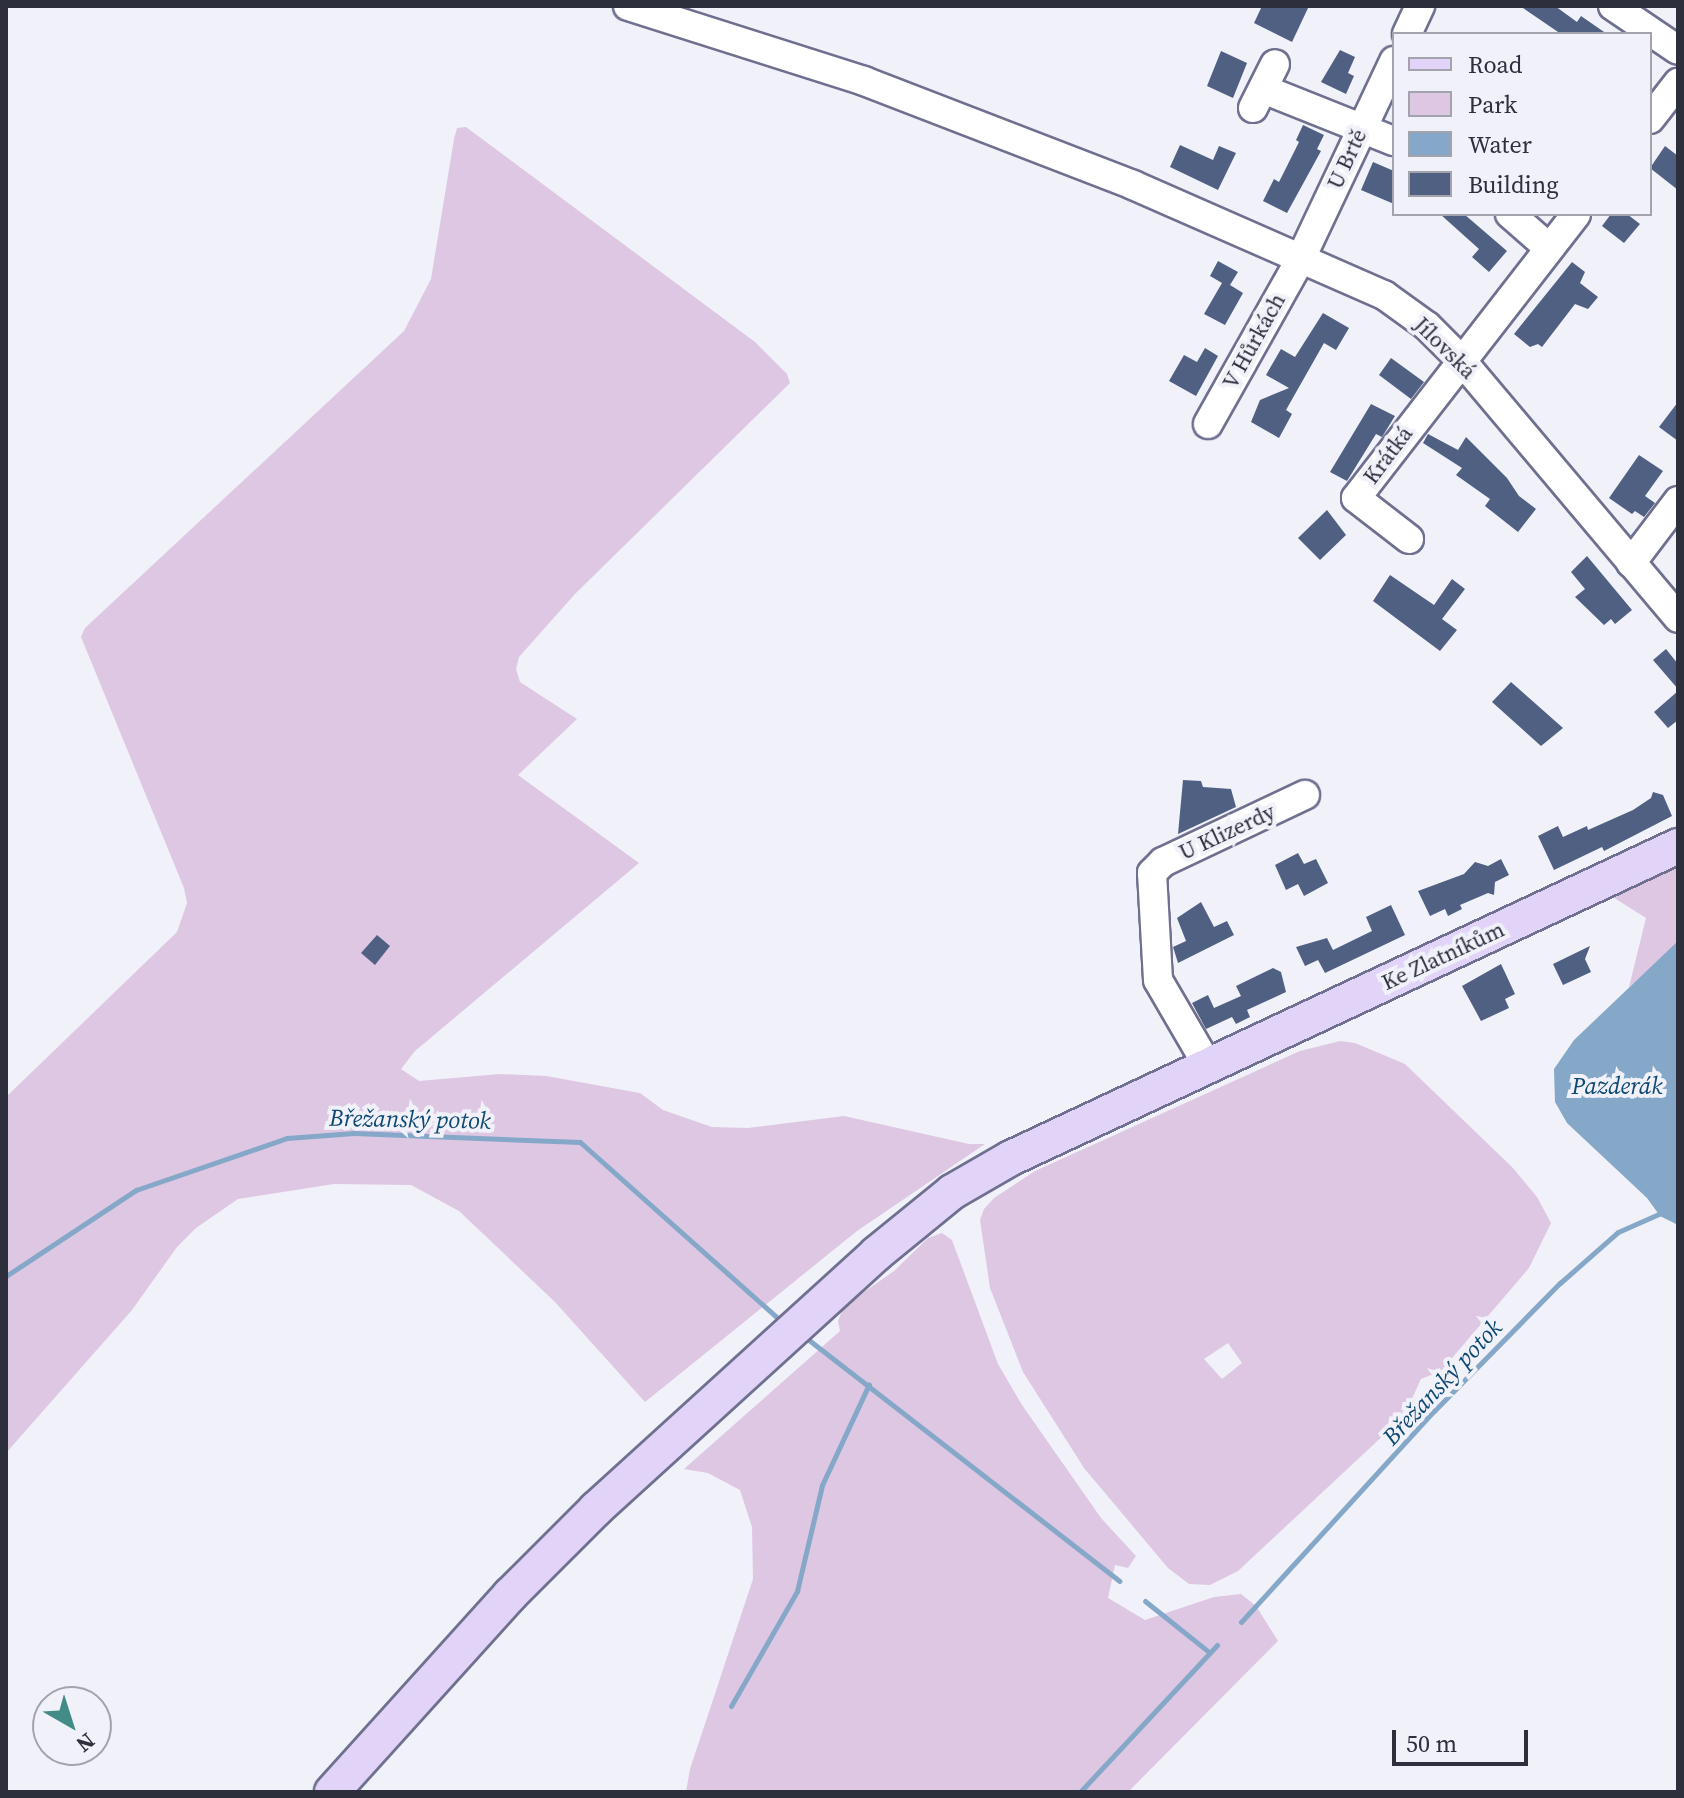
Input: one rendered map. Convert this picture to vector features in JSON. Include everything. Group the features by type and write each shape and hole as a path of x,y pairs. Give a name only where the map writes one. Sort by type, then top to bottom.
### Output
{"main road":[{"name":"Ke Zlatníkům","path":"332,1792 510,1595 585,1520 915,1219 952,1192 1011,1158 1678,846"}],"street":[{"name":"Jílovská","path":"628,6 864,81 1133,185 1384,295 1427,326 1461,360 1678,618"},
{"path":"1408,32 1420,6"},
{"path":"1613,6 1651,32"},
{"path":"1652,32 1678,50"},
{"name":"U Brtě","path":"1301,258 1392,65"},
{"path":"1652,116 1678,83"},
{"path":"1264,87 1392,140"},
{"path":"1512,216 1549,248"},
{"path":"1461,360 1574,216"},
{"name":"V Hůrkách","path":"1208,424 1301,258"},
{"name":"Krátká","path":"1409,539 1356,498 1461,360"},
{"path":"1631,563 1678,501"},
{"name":"U Klizerdy","path":"1208,1066 1158,980 1152,873 1163,862 1305,795"}],"green space":[{"path":"466,127 755,342 787,374 790,383 575,594 519,657 516,669 520,682 577,719 518,775 639,863 415,1051 401,1069 419,1081 500,1074 546,1076 640,1093 663,1110 712,1127 748,1128 844,1116 969,1144 985,1144 857,1231 645,1402 555,1302 459,1211 411,1185 334,1184 238,1199 196,1228 177,1247 132,1310 6,1453 6,1097 177,932 187,903 184,888 81,637 85,628 404,331 431,279 454,139 457,128"},
{"path":"1678,860 1678,945 1629,987 1646,918 1608,894"},
{"path":"1340,1041 1355,1043 1405,1064 1513,1168 1537,1197 1551,1223 1529,1268 1441,1371 1421,1379 1410,1403 1387,1432 1238,1571 1210,1585 1189,1584 1168,1568 1084,1468 1023,1372 990,1288 980,1220 984,1209 994,1198 1035,1171 1300,1051","holes":["1228,1343 1242,1363 1222,1379 1204,1359"]},
{"path":"942,1233 952,1240 998,1364 1022,1405 1101,1518 1136,1556 1128,1568 1115,1565 1108,1598 1145,1620 1214,1597 1241,1594 1256,1606 1278,1641 1128,1792 686,1792 690,1769 753,1579 752,1527 740,1490 708,1473 684,1469 840,1331 838,1321 844,1306 894,1271 928,1238"}],"water":[{"name":"Pazderák","path":"1678,941 1678,1225 1660,1216 1647,1198 1567,1123 1555,1102 1554,1069 1574,1040"}],"building":[{"path":"1262,6 1309,6 1292,42 1254,23"},
{"path":"1520,6 1555,6 1577,22 1581,16 1604,32 1558,32"},
{"path":"1340,50 1355,57 1348,73 1354,76 1346,94 1321,82"},
{"path":"1221,51 1247,63 1233,98 1207,86"},
{"path":"1303,125 1324,135 1317,149 1321,151 1287,213 1263,201 1274,179 1279,182 1299,142 1296,140"},
{"path":"1180,145 1213,160 1219,146 1236,153 1218,190 1170,167"},
{"path":"1665,146 1678,156 1678,190 1652,170"},
{"path":"1373,162 1392,170 1392,203 1361,190"},
{"path":"1442,216 1466,216 1507,251 1489,272 1472,257 1479,249"},
{"path":"1610,216 1630,216 1640,224 1624,243 1602,226"},
{"path":"1218,261 1238,272 1230,285 1243,293 1225,325 1204,314 1222,283 1210,276"},
{"path":"1572,262 1585,272 1580,283 1598,297 1588,309 1575,304 1542,347 1538,344 1530,347 1514,334"},
{"path":"1323,313 1349,328 1336,350 1324,343 1286,410 1292,414 1279,438 1251,422 1260,400 1289,388 1266,375 1281,349 1295,357"},
{"path":"1205,348 1218,356 1196,396 1169,381 1184,355 1197,362"},
{"path":"1391,358 1424,382 1411,399 1379,375"},
{"path":"1678,402 1678,441 1659,427"},
{"path":"1371,404 1395,416 1382,437 1376,434 1347,481 1330,472"},
{"path":"1428,434 1458,450 1466,437 1507,478 1519,496 1536,509 1518,532 1485,506 1490,499 1456,475 1462,468 1423,443"},
{"path":"1639,455 1663,471 1645,496 1655,503 1644,517 1635,511 1632,514 1609,498"},
{"path":"1327,510 1346,535 1320,560 1298,538"},
{"path":"1587,556 1632,610 1615,624 1611,619 1604,625 1575,597 1585,589 1571,572"},
{"path":"1390,575 1434,605 1452,579 1465,589 1442,619 1457,630 1440,651 1373,601"},
{"path":"1666,649 1678,664 1678,689 1653,660"},
{"path":"1511,682 1563,728 1541,746 1492,702"},
{"path":"1678,691 1678,720 1668,728 1654,712"},
{"path":"1183,780 1201,781 1203,787 1231,789 1236,807 1178,834"},
{"path":"1653,792 1663,795 1672,816 1604,851 1602,847 1554,870 1538,836 1558,826 1563,837 1587,826 1588,830 1633,810 1651,798"},
{"path":"1298,853 1304,864 1316,859 1328,883 1304,896 1298,884 1286,890 1275,865"},
{"path":"1501,859 1509,875 1495,882 1494,895 1488,893 1460,905 1462,909 1448,916 1445,909 1430,916 1418,891 1464,874 1475,862 1488,866"},
{"path":"1201,902 1214,927 1227,921 1234,935 1178,963 1173,947 1186,941 1177,918"},
{"path":"1391,905 1405,935 1325,973 1318,960 1305,966 1296,947 1327,938 1333,950 1372,931 1366,917"},
{"path":"377,935 390,946 375,965 361,953"},
{"path":"1590,946 1585,959 1591,972 1563,985 1553,964"},
{"path":"1501,964 1515,994 1505,999 1509,1008 1481,1021 1462,986"},
{"path":"1273,968 1281,972 1286,992 1247,1010 1250,1017 1236,1024 1232,1017 1206,1029 1192,1003 1208,995 1214,1008 1241,996 1236,986"}],"waterway":[{"name":"Břežanský potok","path":"6,1276 136,1190 287,1138 354,1133 580,1142 781,1321"},
{"name":"Břežanský potok","path":"1241,1622 1434,1411 1560,1283 1618,1232 1661,1213"},
{"name":"Břežanský potok","path":"805,1337 1120,1581"},
{"path":"731,1706 797,1591 822,1485 869,1384"},
{"name":"Břežanský potok","path":"1145,1601 1209,1652"},
{"path":"1080,1792 1217,1645"}]}
